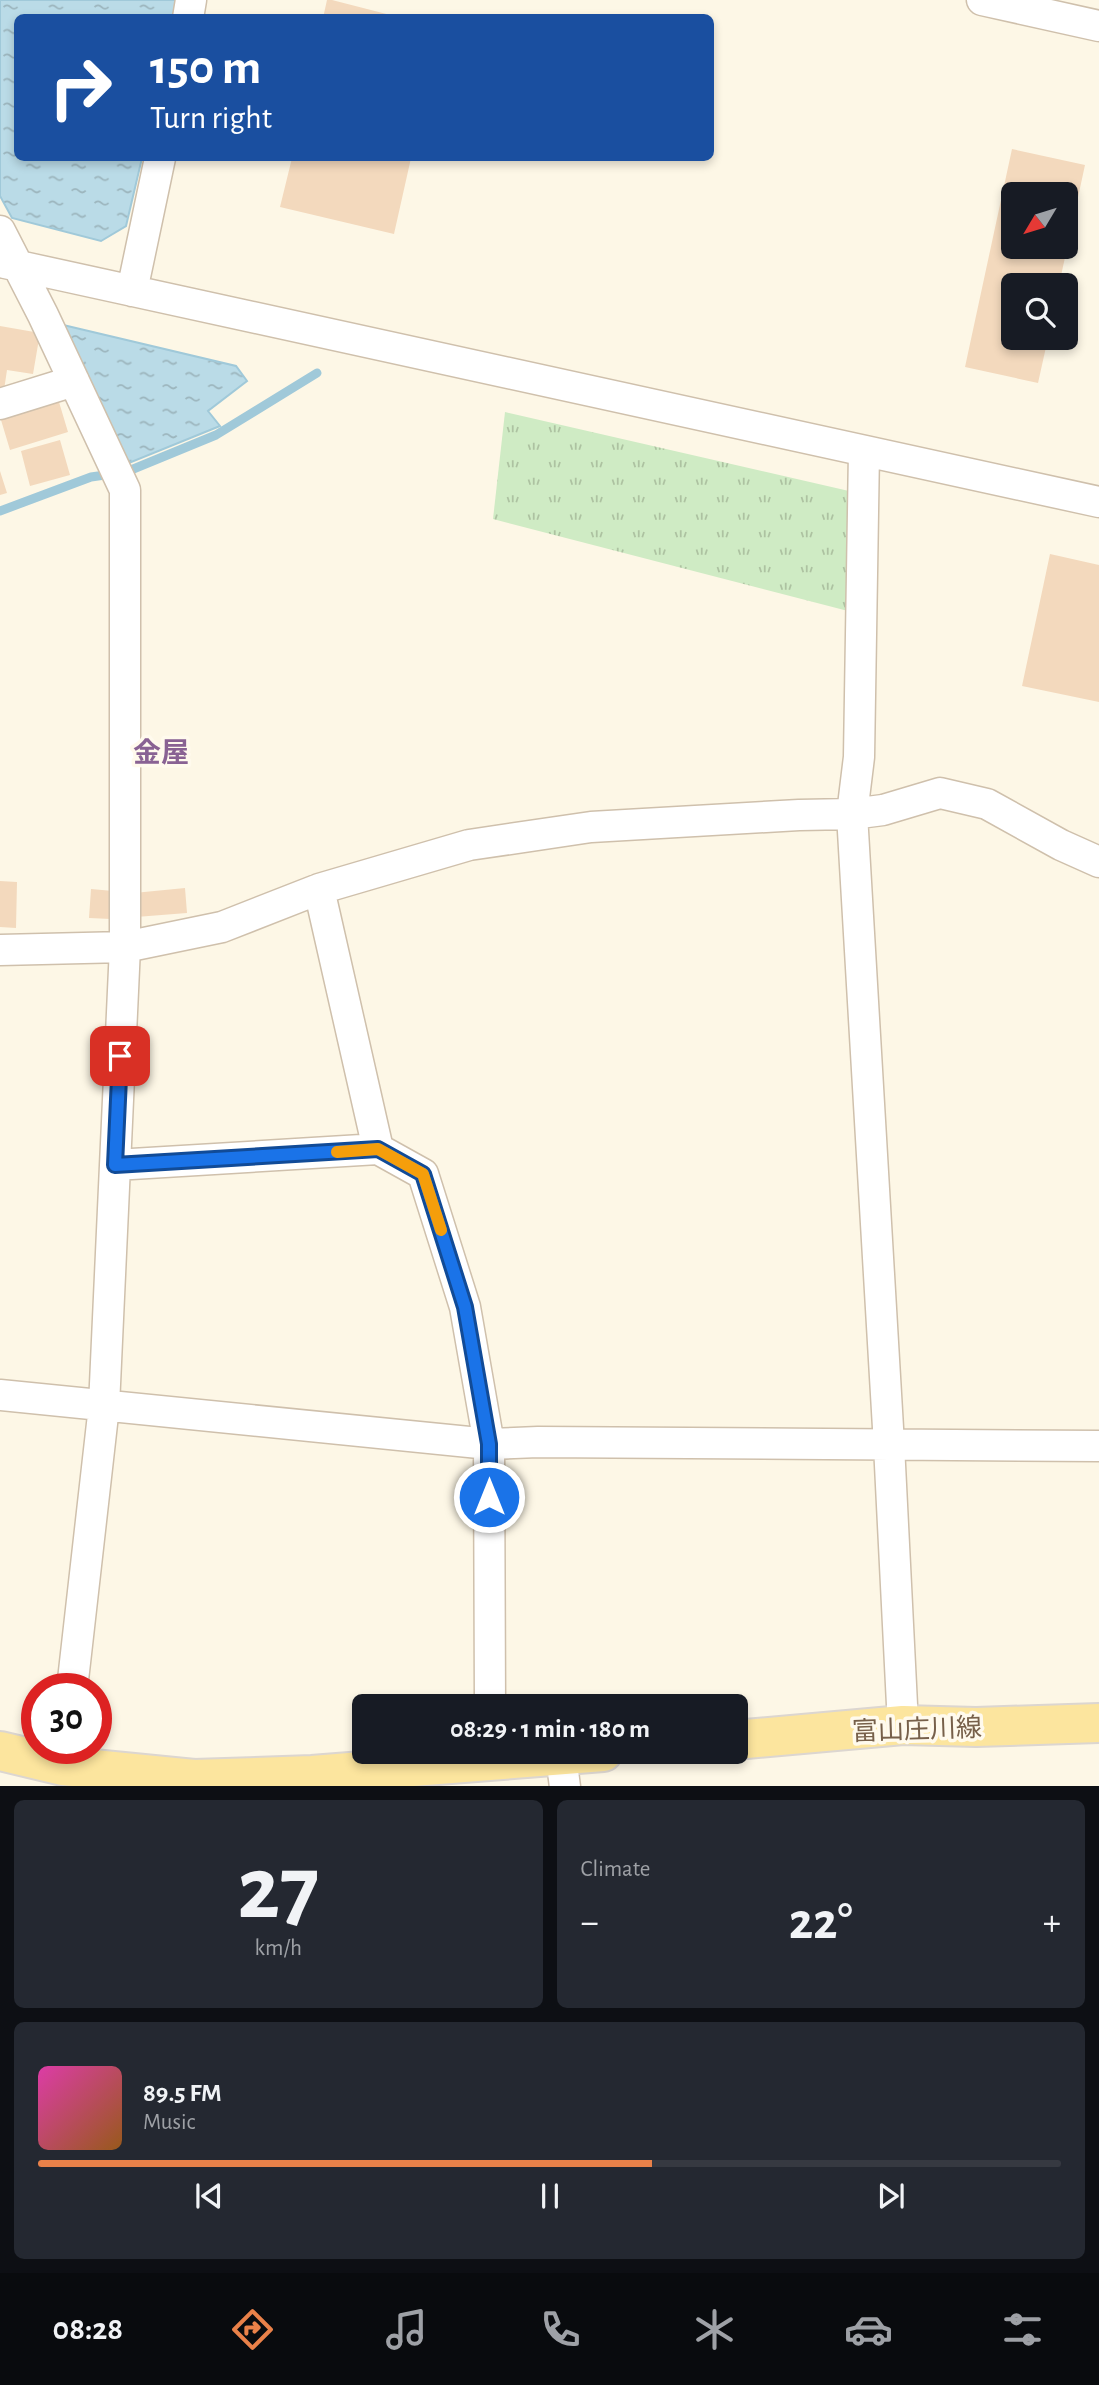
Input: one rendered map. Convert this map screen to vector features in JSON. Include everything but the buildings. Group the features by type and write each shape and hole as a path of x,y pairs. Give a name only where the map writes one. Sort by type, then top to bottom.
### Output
{"main road":[{"name":"富山庄川線","path":"748,1739 903,1725 976,1727 1099,1723"},
{"path":"0,1751 21,1753"},
{"path":"105,1764 194,1779 312,1774 411,1764"},
{"path":"529,1764 563,1771"}],"street":[{"path":"982,0 1099,26"},
{"path":"132,291 159,161"},
{"path":"0,231 9,264 74,382 125,490 125,947 104,1406 74,1673"},
{"path":"9,264 1099,502"},
{"path":"0,404 74,382"},
{"path":"864,451 859,757 852,814 903,1725"},
{"path":"0,950 125,947 222,927 319,889 469,845 577,829 799,814 852,814 883,810 940,793 987,804 1061,845 1099,862"},
{"path":"319,889 378,1149"},
{"path":"115,1165 378,1149 423,1174 465,1307 489,1444 490,1694"},
{"path":"0,1395 489,1444 552,1442 1099,1446"}],"green space":[{"path":"505,412 849,491 848,611 493,519"}],"water":[{"path":"0,0 177,0 174,14 14,14 14,161 141,161 126,226 101,241 12,218 0,196"},
{"path":"59,324 236,366 247,381 208,411 220,426 124,465"}],"waterway":[{"path":"0,511 91,477 126,472 216,435 317,373"}],"slow traffic":[{"path":"337,1152 378,1149 423,1174 441,1230"}],"district":[{"name":"金屋","path":"161,752"}],"route":[{"path":"120,1056 115,1165 378,1149 423,1174 465,1307 489,1444 489,1497"}]}
